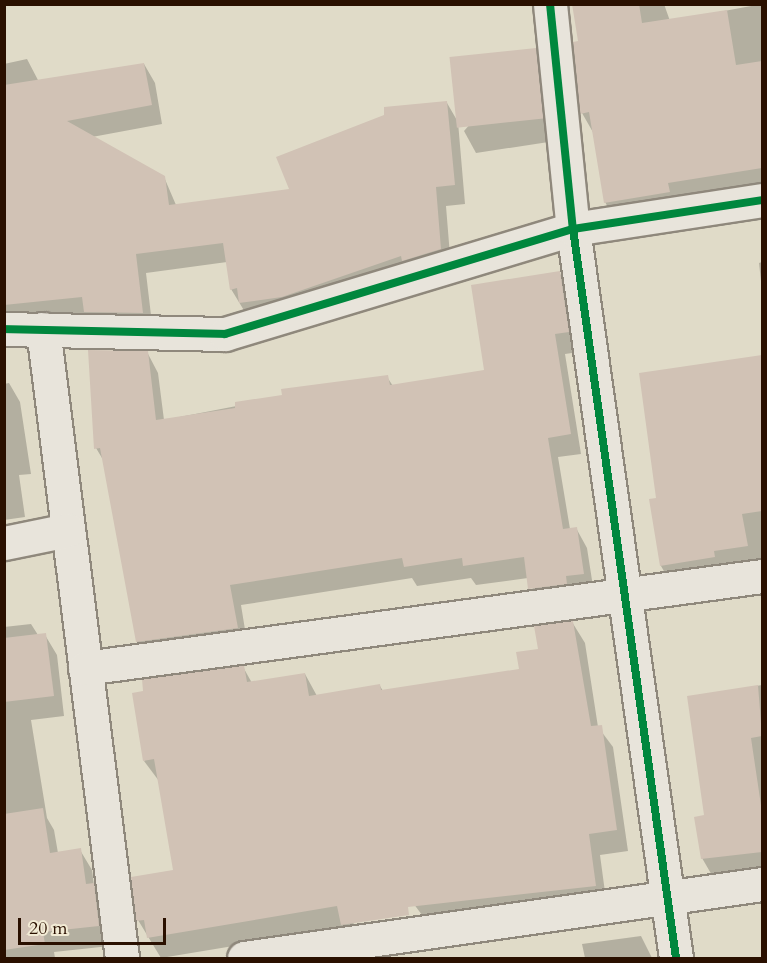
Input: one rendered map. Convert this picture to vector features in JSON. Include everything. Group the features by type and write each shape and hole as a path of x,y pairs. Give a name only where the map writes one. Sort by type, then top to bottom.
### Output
{"street":[{"path":"550,4 573,229 628,598 676,958"},
{"path":"4,329 225,334 573,229 762,200"},
{"path":"43,329 122,958"},
{"path":"4,543 68,530"},
{"path":"85,668 628,598 762,576"},
{"path":"243,958 408,947 668,897 762,884"}],"building":[{"path":"572,4 639,4 642,23 727,10 736,65 762,61 762,168 668,183 670,192 604,203 589,112 580,114 573,42 578,41"},
{"path":"536,48 543,119 457,128 449,57"},
{"path":"144,63 152,105 67,121 165,176 169,205 289,189 276,157 384,115 384,107 447,101 455,185 436,187 441,249 402,261 401,256 282,297 239,303 237,288 230,290 223,243 136,254 143,313 84,312 82,297 4,305 4,85"},
{"path":"560,271 569,332 555,334 571,434 548,438 563,529 577,527 584,574 566,576 567,584 528,589 524,557 463,566 462,558 404,567 402,558 230,585 238,628 136,642 100,448 94,449 88,350 148,351 156,420 235,408 235,402 282,395 281,389 388,375 390,385 484,370 471,285"},
{"path":"762,355 762,511 742,514 748,546 714,551 715,557 660,566 649,499 656,498 639,373"},
{"path":"573,621 591,726 602,725 617,830 589,834 596,886 408,907 409,915 341,925 337,906 147,938 144,920 136,921 131,877 173,870 154,759 143,761 132,693 143,691 142,679 244,665 247,682 305,673 309,696 380,684 381,690 519,669 516,652 538,649 534,626"},
{"path":"46,633 54,696 4,702 4,638"},
{"path":"758,685 762,736 751,738 762,812 762,852 701,859 694,817 704,815 687,696"},
{"path":"43,808 50,853 81,848 86,884 94,883 99,926 43,932 45,944 4,950 4,814"}],"cycle path":[{"path":"550,4 573,229 676,958"},
{"path":"4,329 225,334 573,229 762,200"}]}
